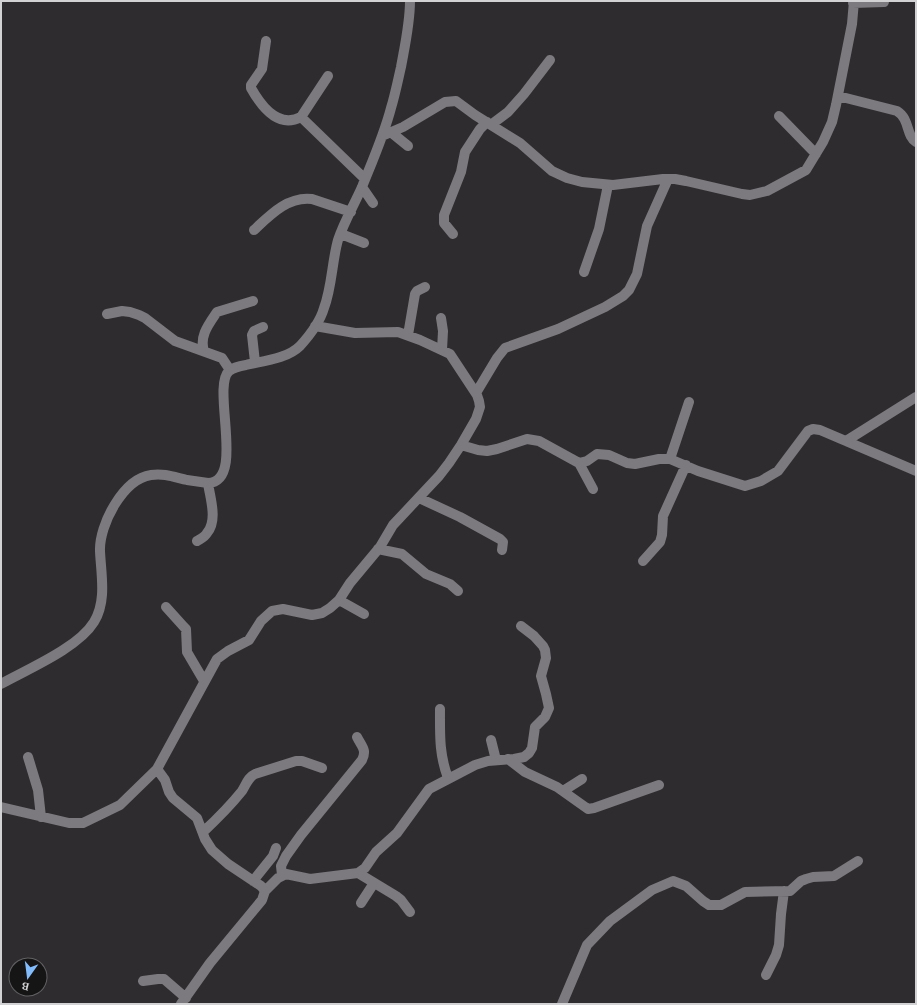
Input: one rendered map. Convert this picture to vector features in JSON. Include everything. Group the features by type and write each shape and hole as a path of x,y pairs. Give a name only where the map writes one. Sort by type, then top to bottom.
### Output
{"street":[{"path":"1,684 75,643 86,633 93,623 100,612 102,595 100,549 102,531 118,501 132,485 143,477 162,474 208,483 214,483 220,480 225,463 227,430 224,381 230,370 235,367 281,357 298,347 315,326 325,308 338,240 363,183 387,134 405,46 410,16 410,1"},
{"path":"387,134 450,100 460,103 475,115 520,144 552,171 567,178 582,182 608,185 668,179 686,181 742,194 758,194 767,191 806,170 823,142 832,122 852,24 854,2 884,2"},
{"path":"266,41 262,69 251,85 251,88 265,110 271,114 285,120 298,119 301,117 328,76"},
{"path":"453,234 444,223 444,215 460,172 465,152 472,141 489,123 508,112 550,60"},
{"path":"838,96 897,111 905,118 912,139 916,142"},
{"path":"779,116 816,154"},
{"path":"301,117 363,183 373,203"},
{"path":"387,134 408,146"},
{"path":"476,393 497,358 505,348 545,334 598,310 617,300 629,290 636,274 647,226 668,179"},
{"path":"584,272 599,229 608,185"},
{"path":"254,230 272,212 280,207 305,199 351,212"},
{"path":"341,234 364,243"},
{"path":"408,335 415,294 417,291 425,287"},
{"path":"204,351 201,344 202,337 218,312 254,301"},
{"path":"107,314 122,311 139,315 175,341 222,358 230,370"},
{"path":"441,318 443,327 442,350"},
{"path":"1,807 69,824 83,823 120,805 157,769 217,659 228,651 249,640 261,621 272,611 283,608 312,615 326,611 339,600 350,583 378,549 393,525 439,476 461,445 476,419 480,407 476,393 450,354 398,332 354,333 315,326"},
{"path":"256,362 252,335 254,331 263,327"},
{"path":"846,441 916,397"},
{"path":"670,459 690,402"},
{"path":"579,463 587,461 597,454 609,455 627,463 635,464 670,459 745,486 761,482 778,471 808,431 813,429 820,430 916,471"},
{"path":"461,445 487,451 522,440 534,440 579,463 593,488"},
{"path":"643,561 660,542 663,516 686,465"},
{"path":"197,541 208,533 212,521 213,515 208,483"},
{"path":"419,498 460,517 500,539 503,542 502,550"},
{"path":"378,549 402,554 426,574 450,584 458,591"},
{"path":"339,600 364,614"},
{"path":"166,607 184,627 187,652 204,681"},
{"path":"143,981 164,979 184,1001 210,963 262,900 264,890 282,875 291,874 310,879 358,873 365,868 376,852 397,833 426,792 432,786 475,765 488,761 524,756 529,753 532,748 535,727 545,717 549,708 541,676 546,658 545,650 534,636 521,626"},
{"path":"440,709 440,750 442,762 448,778"},
{"path":"282,875 281,866 286,856 301,835 362,760 364,751 357,738"},
{"path":"491,740 496,760"},
{"path":"28,757 38,790 41,816"},
{"path":"508,759 525,772 563,791 584,808 590,809 659,785"},
{"path":"203,832 218,819 242,790 251,776 296,761 302,761 322,768"},
{"path":"157,769 165,780 169,792 173,798 197,818 208,846 218,857 261,886 264,890"},
{"path":"563,791 582,779"},
{"path":"253,881 273,856 276,848"},
{"path":"562,1004 587,945 610,921 652,890 674,881 686,886 709,905 721,905 745,892 784,891 793,889 801,881 806,879 834,876 858,860"},
{"path":"358,873 401,900 410,912"},
{"path":"361,903 374,883"},
{"path":"766,976 779,945 784,891"}]}
